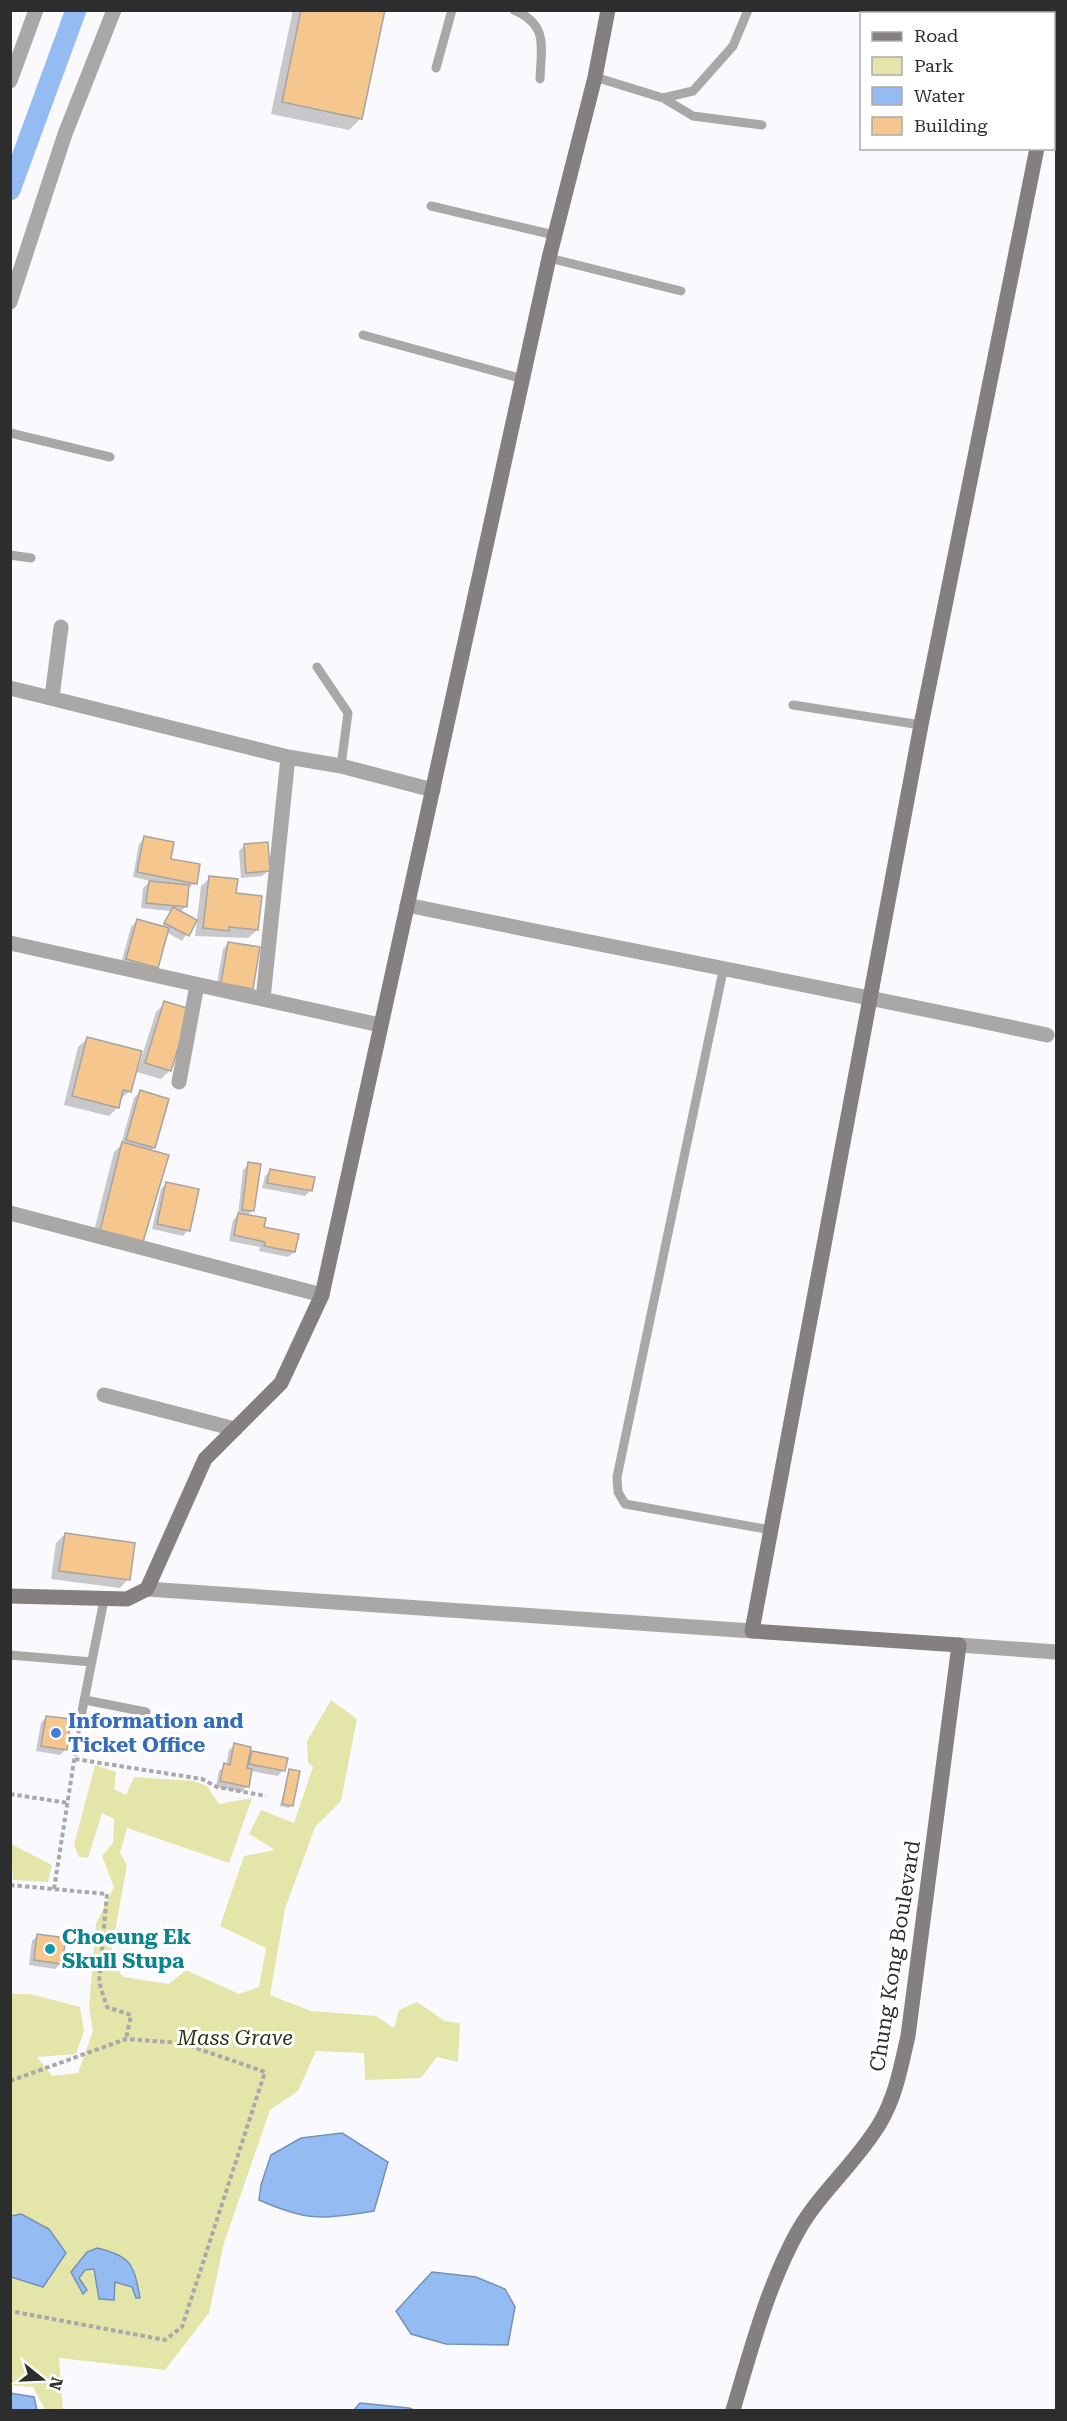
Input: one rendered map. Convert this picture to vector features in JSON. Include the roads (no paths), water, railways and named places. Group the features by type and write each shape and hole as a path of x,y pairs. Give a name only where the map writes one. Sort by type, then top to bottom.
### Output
{"main road":[{"path":"10,1596 127,1599 147,1589 178,1515 205,1459 281,1383 322,1295 554,235 595,77 608,10"},
{"path":"959,1645 752,1631 921,725 1037,150"},
{"name":"Chung Kong Boulevard","path":"733,2410 767,2299 798,2232 824,2191 853,2160 881,2122 897,2084 908,2036 959,1645"}],"street":[{"path":"10,81 36,10"},
{"path":"10,302 64,134 114,10"},
{"path":"52,697 61,627"},
{"path":"10,688 288,757 341,766 433,790"},
{"path":"263,999 288,757"},
{"path":"407,905 723,971 870,997 1047,1035"},
{"path":"10,943 380,1025"},
{"path":"179,1082 197,985"},
{"path":"10,1213 322,1295"},
{"path":"104,1395 236,1429"},
{"path":"147,1589 752,1631"},
{"path":"959,1645 1056,1652"}],"lane":[{"path":"436,68 452,10"},
{"path":"514,10 529,16 536,24 541,37 540,79"},
{"path":"663,98 693,91 733,46 748,10"},
{"path":"595,77 663,98 693,116 762,126"},
{"path":"431,206 554,235"},
{"path":"549,258 681,291"},
{"path":"363,335 523,379"},
{"path":"10,433 110,457"},
{"path":"10,555 31,558"},
{"path":"317,667 348,712 341,766"},
{"path":"793,705 921,725"},
{"path":"723,971 617,1477 618,1492 625,1504 698,1519 771,1530"},
{"path":"81,1716 104,1599"},
{"path":"10,1655 92,1662"},
{"path":"85,1700 146,1712"}],"water":[{"path":"342,2133 388,2162 374,2211 315,2217 291,2212 259,2200 261,2185 271,2155 301,2138"},
{"path":"21,2214 49,2229 66,2253 43,2287 11,2277 11,2216"},
{"path":"97,2248 118,2255 129,2264 136,2277 140,2298 136,2298 132,2287 115,2282 114,2300 99,2299 94,2269 85,2270 79,2278 87,2290 83,2294 71,2272 87,2252"},
{"path":"432,2272 476,2277 505,2289 515,2307 508,2345 446,2344 411,2334 396,2311"},
{"path":"10,2393 34,2397 37,2410 11,2410"},
{"path":"360,2403 409,2408 414,2410 354,2410"}],"waterway":[{"path":"10,190 76,10"}],"place":[{"name":"Information and Ticket Office","path":"56,1733"},
{"name":"Choeung Ek Skull Stupa","path":"50,1949"}],"park label":[{"name":"Mass Grave","path":"235,2038"}]}
